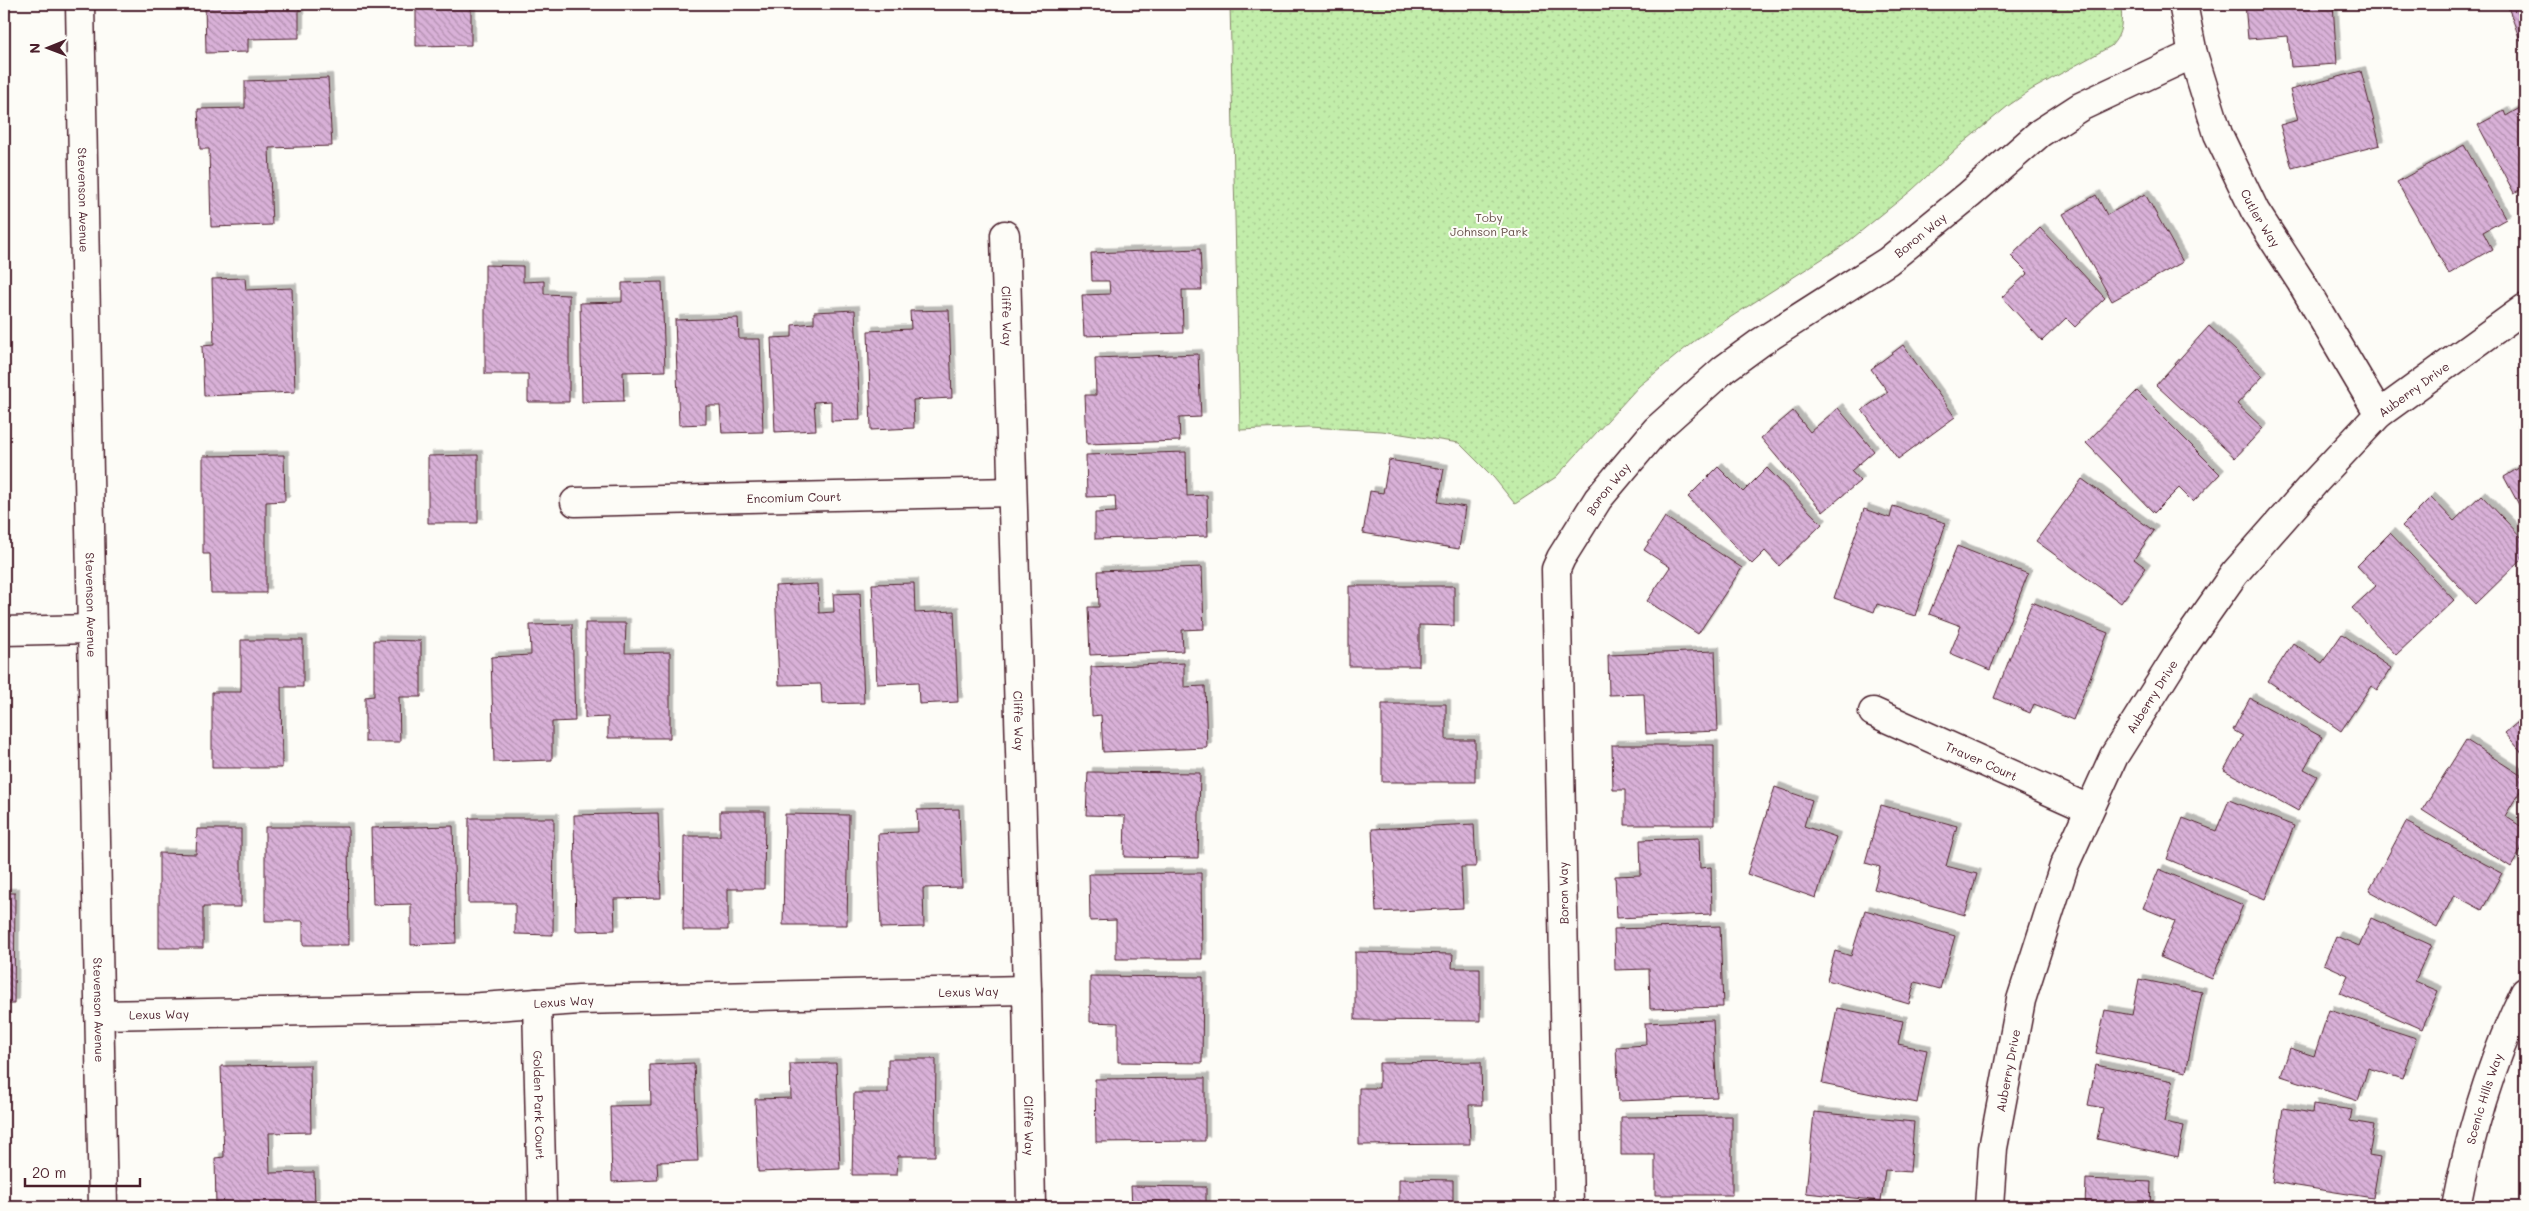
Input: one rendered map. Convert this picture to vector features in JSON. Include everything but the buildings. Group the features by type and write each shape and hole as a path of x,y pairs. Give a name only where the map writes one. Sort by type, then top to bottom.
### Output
{"street":[{"name":"Stevenson Avenue","path":"80,4 103,1207"},
{"name":"Cutler Way","path":"2183,4 2193,54 2218,134 2255,211 2302,282 2379,414"},
{"name":"Boron Way","path":"1569,1207 1556,569 1560,558 1598,499 1656,430 1724,369 1760,342 1888,261 1969,195 2040,133 2080,107 2193,54"},
{"name":"Cliffe Way","path":"1004,235 1027,990 1031,1207"},
{"name":"Auberry Drive","path":"1988,1207 1993,1148 2021,1000 2064,866 2114,756 2182,648 2234,574 2379,414 2525,308"},
{"name":"Encomium Court","path":"575,502 1012,492"},
{"path":"4,631 92,629"},
{"name":"Traver Court","path":"1873,712 2089,809"},
{"name":"Lexus Way","path":"99,1014 468,1008 579,1000 1027,990"},
{"name":"Scenic Hills Way","path":"2456,1207 2476,1115 2493,1066 2525,992"},
{"name":"Golden Park Court","path":"537,1003 542,1207"}],"green space":[{"name":"Toby Johnson Park","path":"1230,4 2121,4 2122,16 2120,31 2111,46 2031,90 2008,106 1963,143 1912,190 1844,245 1698,338 1639,386 1556,477 1515,504 1494,478 1459,443 1382,431 1308,427 1240,430"}]}
